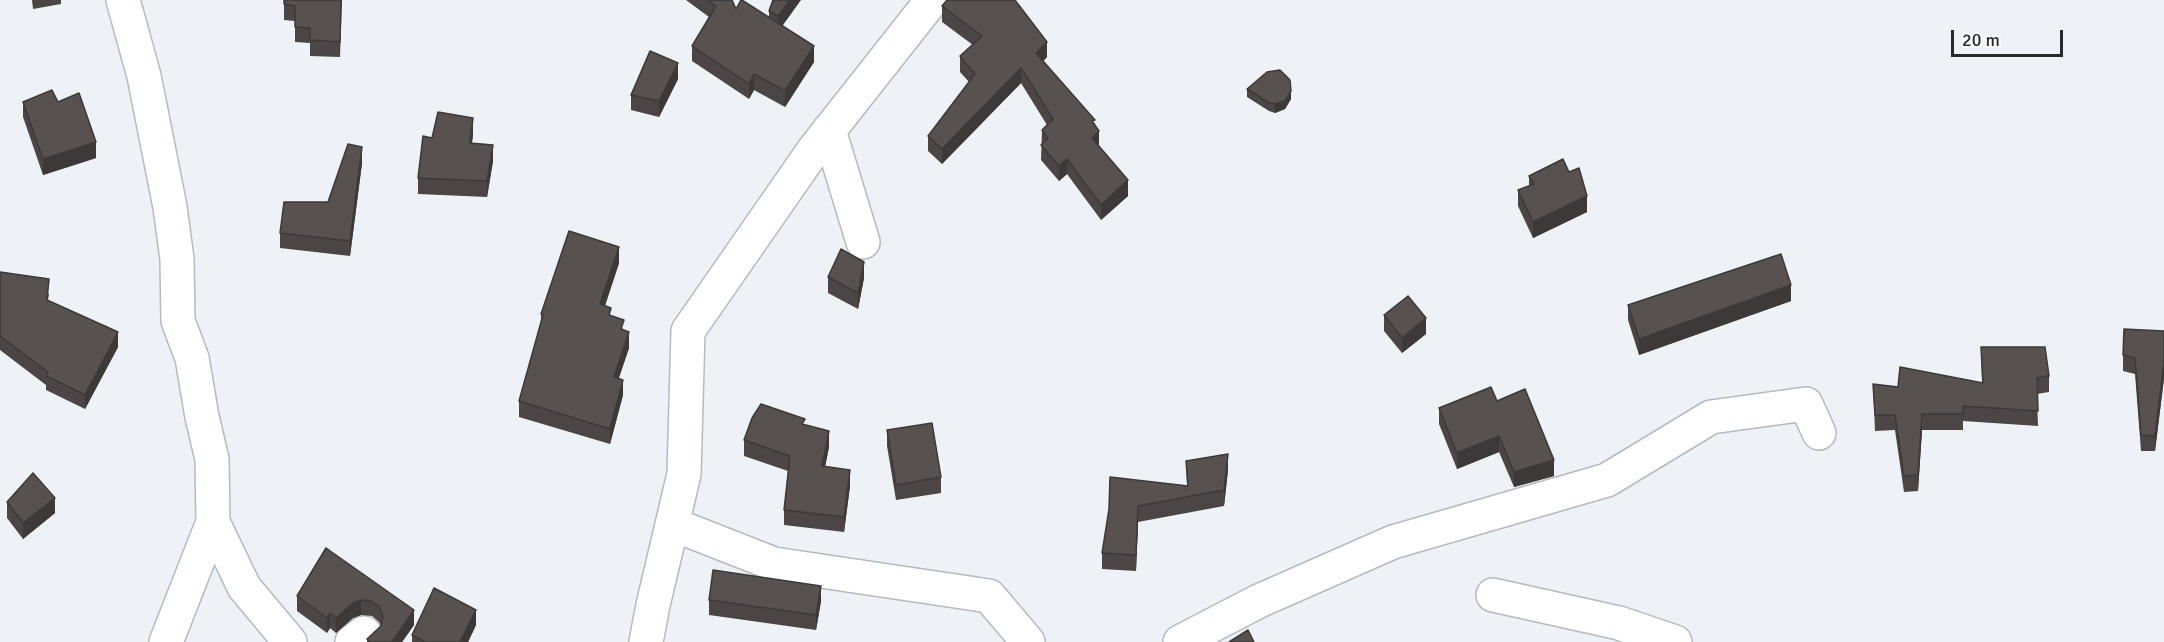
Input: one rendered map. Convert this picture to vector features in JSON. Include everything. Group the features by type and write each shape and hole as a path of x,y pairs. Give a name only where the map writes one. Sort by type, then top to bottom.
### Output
{"street":[{"path":"123,0 144,76 170,207 177,259 178,321 192,358 212,459 213,522 166,642"},
{"path":"646,642 652,605 684,474 688,331 813,151 932,0"},
{"path":"829,130 863,242"},
{"path":"1180,642 1259,601 1393,542 1607,480 1712,417 1806,404 1819,433"},
{"path":"213,522 244,587 291,642"},
{"path":"672,524 774,564 989,596 1028,642"},
{"path":"1493,595 1619,623 1675,642"}],"building":[{"path":"284,0 341,0 340,42 310,40 310,28 295,27 295,6 284,4"},
{"path":"707,0 732,0 736,9 742,0 814,46 785,91 754,74 749,84 692,46 716,6"},
{"path":"773,0 790,0 778,16 769,11"},
{"path":"947,0 1015,0 1047,42 1036,53 1095,120 1092,121 1099,131 1092,138 1128,180 1101,205 1067,159 1059,166 1041,145 1048,138 1042,130 1053,119 1021,68 942,149 928,136 975,74 960,56 982,36 942,6"},
{"path":"650,51 678,63 659,101 631,95"},
{"path":"1280,70 1290,80 1291,91 1285,101 1269,103 1247,89 1267,72"},
{"path":"52,90 58,102 79,93 96,142 43,159 23,102"},
{"path":"438,112 473,118 470,143 493,145 487,181 418,178 423,136 432,138"},
{"path":"348,144 362,147 350,241 280,233 284,202 328,202"},
{"path":"1563,159 1569,172 1579,168 1587,196 1533,222 1518,190 1534,184 1529,176"},
{"path":"569,231 619,247 600,304 611,308 609,315 624,320 621,329 629,332 614,377 623,380 610,429 519,401 543,315 541,314"},
{"path":"841,249 864,262 858,293 828,277"},
{"path":"1781,254 1791,285 1639,339 1628,305"},
{"path":"0,272 49,279 47,300 118,332 85,395 46,376 48,372 0,336"},
{"path":"1408,296 1426,318 1402,338 1384,315"},
{"path":"2124,329 2164,331 2164,362 2155,436 2141,435 2135,358 2123,355"},
{"path":"1981,347 2045,347 2049,376 2037,378 2038,411 1963,406 1963,414 1922,414 1918,475 1904,476 1895,415 1875,415 1873,384 1898,387 1900,367 1983,383"},
{"path":"1491,387 1497,401 1525,389 1554,460 1514,472 1499,436 1457,453 1439,408"},
{"path":"761,404 805,419 802,424 829,431 822,466 850,470 844,517 784,510 790,456 744,440 752,418"},
{"path":"932,423 941,477 896,485 887,430"},
{"path":"1228,454 1224,490 1138,506 1136,555 1102,553 1109,509 1110,477 1188,486 1186,461"},
{"path":"33,473 55,498 23,523 7,502"},
{"path":"326,548 414,610 392,642 370,642 367,639 381,626 383,616 379,607 372,601 361,600 353,603 336,618 330,613 327,618 297,596"},
{"path":"713,570 821,586 816,615 709,600"},
{"path":"434,588 476,610 460,642 425,642 412,635"},
{"path":"1248,630 1254,642 1229,642"}]}
